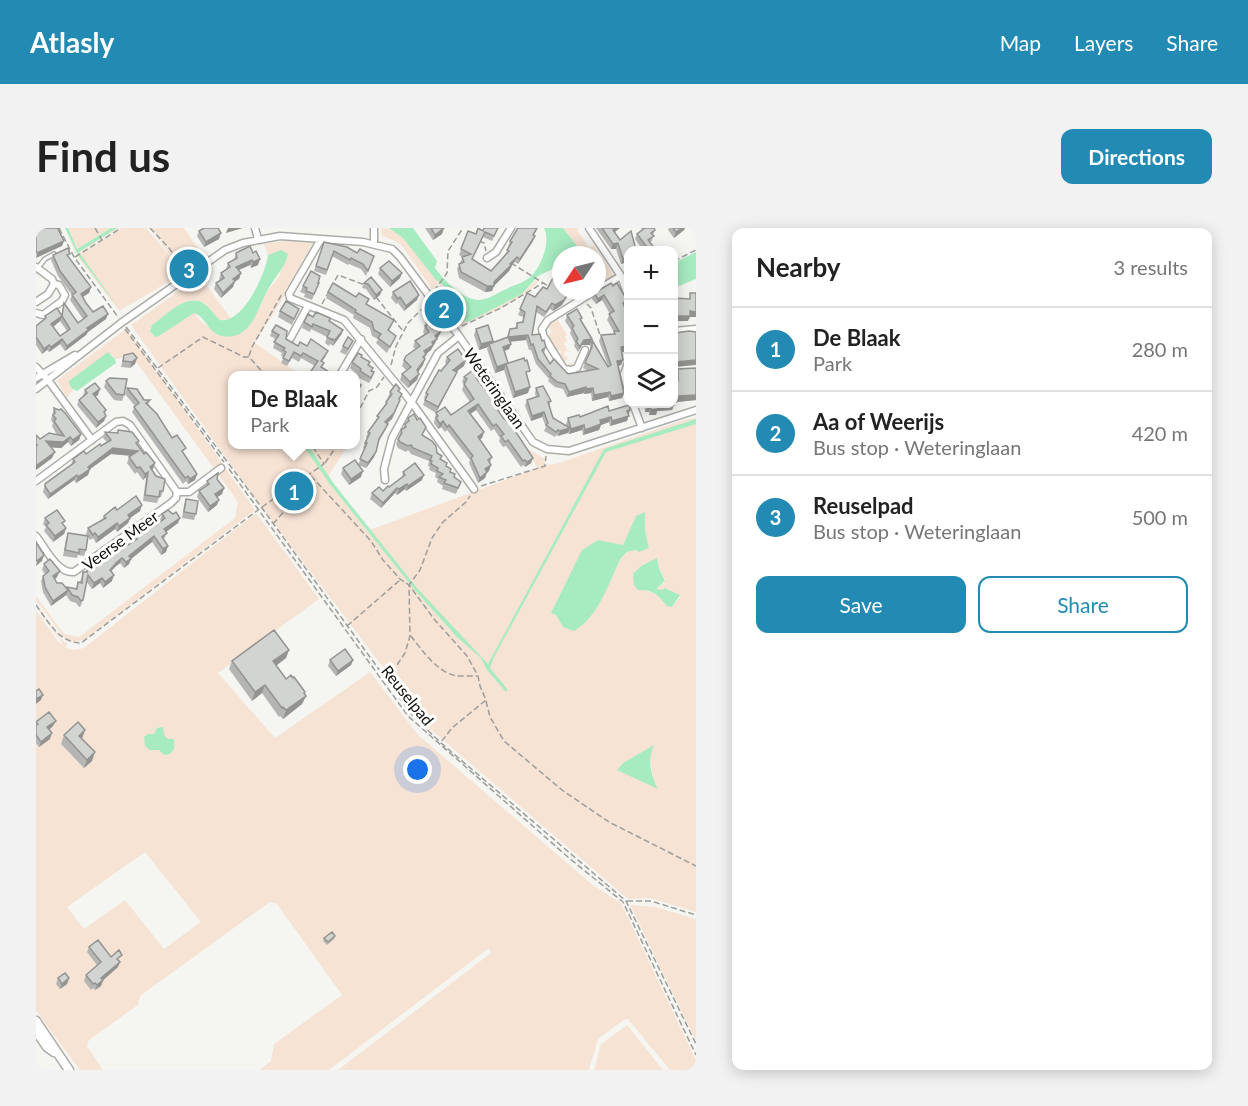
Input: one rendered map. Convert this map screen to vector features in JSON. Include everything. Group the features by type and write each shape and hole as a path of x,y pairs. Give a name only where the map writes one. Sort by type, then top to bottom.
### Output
{"street":[{"path":"255,228 258,239"},
{"path":"374,228 374,244"},
{"path":"487,258 496,252 511,228"},
{"path":"589,228 621,276 624,285"},
{"name":"Weteringlaan","path":"36,389 88,347 225,250 258,239 280,236 374,244 392,249 400,257 454,329 533,442 547,450"},
{"path":"321,239 289,294 293,301 344,320 412,403 474,489"},
{"path":"36,269 48,276 54,284 59,285 66,296 43,315 36,314"},
{"path":"606,284 621,276"},
{"path":"36,302 48,294 54,284"},
{"path":"581,300 548,320 542,329 543,335 564,369 577,368 585,350"},
{"path":"290,339 308,306"},
{"path":"678,331 696,329"},
{"path":"385,480 384,469 392,438 438,353 459,336"},
{"path":"343,371 361,339"},
{"path":"39,376 88,347"},
{"path":"36,367 39,376 48,380 92,440"},
{"path":"634,408 642,428"},
{"path":"547,450 569,451 696,410"},
{"path":"36,481 116,422 128,423 177,492"},
{"name":"Veerse Meer","path":"36,536 60,568 66,572 74,572 171,503 176,498 177,492 189,492 221,468"},
{"path":"36,1021 38,1031 47,1047 57,1054 69,1070"}],"lane":[{"path":"36,269 45,259 66,249"}],"path":[{"name":"Reuselpad","path":"59,228 66,249 116,314 408,716 560,850 625,902 696,1055"},
{"path":"95,228 102,240"},
{"path":"74,257 121,228"},
{"path":"150,228 174,255 188,276"},
{"path":"360,408 366,395 378,386 387,372 410,320 423,309 447,273 448,251 463,228"},
{"path":"476,240 484,243 487,258"},
{"path":"678,259 696,250"},
{"path":"510,262 551,288"},
{"path":"318,310 338,275 368,287"},
{"path":"454,329 501,308 543,283"},
{"path":"249,357 252,347 282,293 289,294"},
{"path":"374,294 403,332"},
{"path":"585,300 591,308 602,339"},
{"name":"Reuselpad","path":"121,323 262,508 412,715 441,743 625,902 696,1044"},
{"path":"157,368 203,337 244,357 249,357 262,371"},
{"path":"314,449 323,464"},
{"path":"36,605 63,640 81,643 258,510 310,475 323,464 334,449"},
{"path":"383,677 397,665 405,653 410,636 409,585 420,570 432,538 443,522 466,502 471,490 545,466 547,450"},
{"path":"273,524 295,500 310,475"},
{"path":"310,475 371,541 383,560 400,579 409,585 434,619 467,656 478,676 490,717 504,741 562,790 609,822 696,866"},
{"path":"347,627 400,579"},
{"path":"410,636 431,660 445,670 456,676 478,676"},
{"path":"441,743 452,728 486,700"},
{"path":"625,902 651,901 696,915"}],"shaded area":[{"path":"64,228 74,248 80,254 79,251 117,228 119,228 80,252 123,228 146,228 179,266 149,228 184,271 180,274 178,272 169,279 170,281 119,311 77,256"},
{"path":"65,228 68,228 77,249 111,228 117,228 79,252 117,306 78,255"},
{"path":"68,228 111,228 77,249"},
{"path":"151,228 184,228 204,257 189,265 185,270"},
{"path":"381,228 399,234 413,249 439,282 432,289 403,247 382,236"},
{"path":"389,228 413,228 437,261 435,268 443,278 460,293 478,300 488,298 524,281 533,274 544,255 546,234 544,228 563,228 577,246 552,246 552,269 538,276 522,294 468,322 464,321 449,300 444,286 436,280 403,238"},
{"path":"563,228 580,228 577,230 588,246 577,246"},
{"path":"287,241 313,243 285,291 285,295 255,343 295,371 228,371 228,449 345,449 327,478 367,531 538,468 527,451 530,450 545,459 545,465 556,464 683,420 696,418 696,912 650,898 628,899 429,728 260,505 131,325 200,276 231,319 220,320 203,303 190,301 169,311 152,325 150,331 155,337 194,313 218,333 236,334 251,321 266,293 281,272 281,250 268,256 264,244","holes":["645,513 645,531 649,548 627,552 621,558 595,610 587,621 563,627 556,615 617,545 623,546 636,516","657,558 665,579 664,583 655,589 680,597 672,607 653,593 638,590 636,572 641,566","653,746 652,773 657,788 623,763"]},
{"path":"281,250 288,254 285,263 248,328 241,333 232,336 217,334 194,313 159,336 155,337 150,331 152,325 169,311 190,301 203,303 220,320 229,319 245,306 252,296 263,273 268,255"},
{"path":"696,252 696,279 678,286 678,261"},
{"path":"606,263 615,276 606,282"},
{"path":"536,280 538,282 531,289 512,302 490,314 459,326 435,293 441,284 444,286 468,322 522,294"},
{"path":"557,319 567,335 565,337 567,341 564,343 567,350 572,352 565,351 564,356 569,357 565,361 567,365 571,362 573,366 566,368 558,355 561,353 560,350 556,351 546,336 552,332 549,328 545,330 546,326"},
{"path":"126,329 223,464 215,470 132,356 115,359 112,354 69,385 73,390 67,398 57,381"},
{"path":"108,352 116,363 77,391 71,388 69,381"},
{"path":"696,419 696,424 606,452 494,657 490,668 508,690 506,692 487,670 481,658 457,637 414,589 329,483 306,449 311,449 334,484 417,588 488,664 604,449"},
{"path":"225,468 255,510 87,638 77,642 66,640 36,600 36,596 64,634 79,637 235,518 238,502 218,474"},
{"path":"645,512 645,531 649,548 639,552 636,550 627,552 621,558 602,599 590,617 574,631 563,627 556,615 551,613 582,550 598,540 623,545 636,516"},
{"path":"256,513 319,599 218,673 275,738 370,672 418,735 594,886 621,903 696,1060 696,1070 670,1070 628,1019 625,1019 598,1039 589,1070 338,1070 491,953 489,948 329,1070 259,1070 271,1061 274,1044 342,995 277,904 270,902 140,996 138,1005 89,1040 87,1046 103,1070 80,1070 36,1011 36,610 58,642 63,644 36,604 62,640 68,644 65,647 74,650 84,648","holes":["145,852 201,922 164,949 125,900 84,929 67,907"]},
{"path":"657,558 665,581 656,589 663,590 664,588 680,595 672,607 667,606 655,594 638,590 634,585 633,574 641,566"},
{"path":"163,727 164,735 168,739 174,739 174,749 170,754 164,755 159,750 149,750 145,746 144,737 154,734 157,728"},
{"path":"654,745 651,767 658,789 617,770 623,763"},
{"path":"630,905 655,907 696,919 696,1041"},
{"path":"627,1025 663,1070 594,1070 601,1044"}],"building":[{"path":"36,228 60,228 58,229 64,241 37,253"},
{"path":"204,228 218,228 221,233 206,242 199,231"},
{"path":"431,228 444,228 435,235"},
{"path":"478,228 483,231 484,228 498,228 494,236 485,232 472,259 491,271 509,251 507,250 512,242 510,241 518,228 537,228 533,235 535,236 520,259 517,257 510,264 494,282 494,286 487,286 461,272 459,264 464,262 462,257 471,254 461,249 468,231 476,234"},
{"path":"602,228 615,228 613,230 620,240 631,231 635,246 624,246 624,259 618,243 613,244"},
{"path":"645,228 654,228 655,230 651,233 654,236 648,240 653,246 646,246 637,234"},
{"path":"324,242 347,247 357,253 360,249 374,256 368,271 363,264 334,251 327,270 316,266"},
{"path":"250,246 253,253 256,251 260,259 236,267 241,273 233,279 235,281 223,293 216,283 224,278 221,273 230,267 228,263 237,258 236,253"},
{"path":"68,248 70,254 67,255 91,287 81,294 86,303 93,312 103,306 108,314 87,328 88,330 67,346 62,339 44,349 36,337 36,326 46,318 45,316 57,308 62,316 64,303 78,323 87,316 72,295 76,292 60,271 53,255","holes":["62,316 70,329 60,336 51,324"]},
{"path":"389,261 402,273 392,281 380,268"},
{"path":"311,271 320,276 314,294 306,291 307,288 303,286"},
{"path":"371,277 382,290 376,295 368,284 364,283"},
{"path":"552,280 552,300 564,300 555,305 552,303 546,312 537,306 532,335 540,334 546,347 542,350 550,364 554,359 568,374 598,369 585,363 592,347 592,340 608,367 611,365 601,335 615,334 614,331 619,331 609,314 614,311 606,298 606,286 611,283 613,286 617,283 624,295 624,346 621,347 623,360 617,361 624,393 611,396 610,392 594,395 593,388 586,389 586,387 569,392 565,384 557,382 550,376 551,374 538,359 528,335 508,337 510,329 517,328 517,323 523,322 525,312 520,309 527,293 535,297 543,287 547,289"},
{"path":"410,281 419,295 406,306 393,292"},
{"path":"333,283 356,297 359,293 369,299 366,304 394,320 388,330 396,336 390,347 378,338 381,334 374,330 372,322 328,292"},
{"path":"690,293 696,293 696,312 690,311 690,316 678,316 678,298 690,299"},
{"path":"286,301 299,309 294,319 280,311"},
{"path":"577,309 592,339 584,340 580,347 572,328 574,326 567,315"},
{"path":"438,311 444,320 441,322 444,326 439,329 440,332 435,336 437,339 432,342 433,345 424,351 425,359 417,370 419,374 410,382 402,374 411,367 404,360 420,346 415,341 429,332 425,326 430,323 427,318"},
{"path":"316,312 330,318 329,321 343,330 335,340 327,337 330,331 313,324 312,327 304,322 308,314 313,317"},
{"path":"276,325 287,331 286,339 298,346 300,342 307,346 311,339 328,351 321,361 324,363 321,367 327,371 311,371 318,361 303,353 301,356 294,352 289,361 283,358 285,348 274,342 279,335 272,331"},
{"path":"488,325 493,341 481,344 476,329"},
{"path":"696,332 696,360 678,362 678,333"},
{"path":"348,337 353,341 348,349 343,346"},
{"path":"508,337 511,344 503,347 508,363 497,367 489,344"},
{"path":"458,349 466,360 453,370 457,372 438,407 425,400 428,394 426,393 439,370 441,371 450,360 447,357"},
{"path":"133,353 137,358 132,362 123,361 124,355"},
{"path":"358,353 370,362 368,365 373,368 371,371 374,372 371,378 352,362"},
{"path":"524,358 525,361 527,360 530,371 526,372 530,387 515,392 506,364"},
{"path":"696,368 696,395 679,396 679,398 678,369"},
{"path":"473,370 478,377 476,378 495,402 493,403 504,419 510,423 533,458 527,462 523,461 508,440 505,442 501,436 504,434 496,424 493,426 478,404 468,411 484,432 478,437 492,457 488,460 491,465 485,469 487,472 480,478 471,458 473,456 449,425 447,427 443,421 440,424 436,418 438,416 436,413 445,407 451,415 474,399 464,384 467,379 464,377"},
{"path":"110,378 127,379 124,395 116,394 106,381"},
{"path":"95,383 100,389 93,394 106,410 104,412 106,416 98,422 79,400 87,393 85,390"},
{"path":"396,384 400,389 398,391 402,394 400,400 394,413 385,422 388,424 379,439 376,452 368,463 360,459 370,433 368,432 379,417 377,416 387,403 392,394 390,392"},
{"path":"543,386 551,401 548,402 553,418 570,428 556,432 546,425 548,423 544,412 532,416 527,400 539,396 536,388"},
{"path":"127,388 137,389 144,400 150,400 146,403 157,414 172,438 177,435 186,448 182,451 197,474 190,479 188,476 185,478 134,407 139,403"},
{"path":"608,406 609,411 624,406 630,410 627,411 629,416 612,421 611,417 600,420 601,424 585,430 584,425 571,429 568,418 579,415 580,417"},
{"path":"54,408 61,409 81,434 73,440 70,437 63,442 46,441 55,452 36,466 36,435 40,439 49,433 64,436 54,421 56,419 53,415"},
{"path":"414,414 417,420 420,418 426,427 422,435 432,441 437,453 442,456 440,459 447,463 446,466 451,469 450,472 455,474 454,477 461,482 458,488 444,483 446,480 439,477 443,474 431,464 432,456 398,439 402,433 401,430 409,421 408,418"},
{"path":"118,430 132,432 139,441 136,443 144,454 146,452 155,463 150,467 156,476 165,479 163,491 160,491 159,497 145,495 148,472 145,474 140,467 137,468 129,457 138,451 113,448 88,467 90,469 78,477 77,475 50,494 45,484 75,462 73,459 84,451 86,454 100,444 101,446 111,440 105,432 118,433"},
{"path":"355,460 363,471 351,479 343,468"},
{"path":"415,463 424,475 408,486 407,484 397,488 383,503 372,493 379,487 383,491 389,487 405,475 403,472"},
{"path":"218,473 217,479 224,488 215,494 219,500 210,506 199,491"},
{"path":"136,496 142,505 128,515 130,518 119,526 117,523 98,537 95,533 93,535 88,528 106,518 104,516 115,507 117,510"},
{"path":"186,499 198,501 196,514 184,512"},
{"path":"57,510 65,521 62,523 66,528 55,536 46,525 49,523 45,518"},
{"path":"168,510 173,514 176,512 180,518 164,529 167,533 162,537 168,546 163,549 154,536 129,556 131,559 126,562 122,558 117,562 110,570 114,575 105,582 102,578 94,583 88,575 83,600 72,595 67,587 77,589 78,582 82,583 83,572 87,572 107,555 137,539 135,536 165,518 162,514"},
{"path":"68,533 88,536 86,550 79,549 79,553 65,550"},
{"path":"36,542 44,555 37,561 36,559"},
{"path":"50,559 60,571 53,576 57,583 62,583 68,590 53,601 45,587 43,576 49,571 44,564"},
{"path":"274,630 289,650 273,661 286,679 291,675 294,677 306,696 286,710 265,685 255,692 232,661"},
{"path":"345,649 353,660 338,671 330,660"},
{"path":"39,689 43,695 36,699 36,691"},
{"path":"49,712 56,721 47,727 52,733 41,742 36,735 38,724 36,722"},
{"path":"78,722 85,730 79,736 95,752 87,760 64,735"},
{"path":"332,932 335,936 328,942 324,938"},
{"path":"98,940 111,957 119,950 122,955 117,959 120,962 101,978 103,980 97,985 93,984 86,975 101,962 89,947"},
{"path":"65,973 69,978 62,984 58,978"}],"place":[{"name":"Reuselpad","path":"189,269"},
{"name":"Aa of Weerijs","path":"444,309"},
{"name":"De Blaak","path":"294,491"}]}
